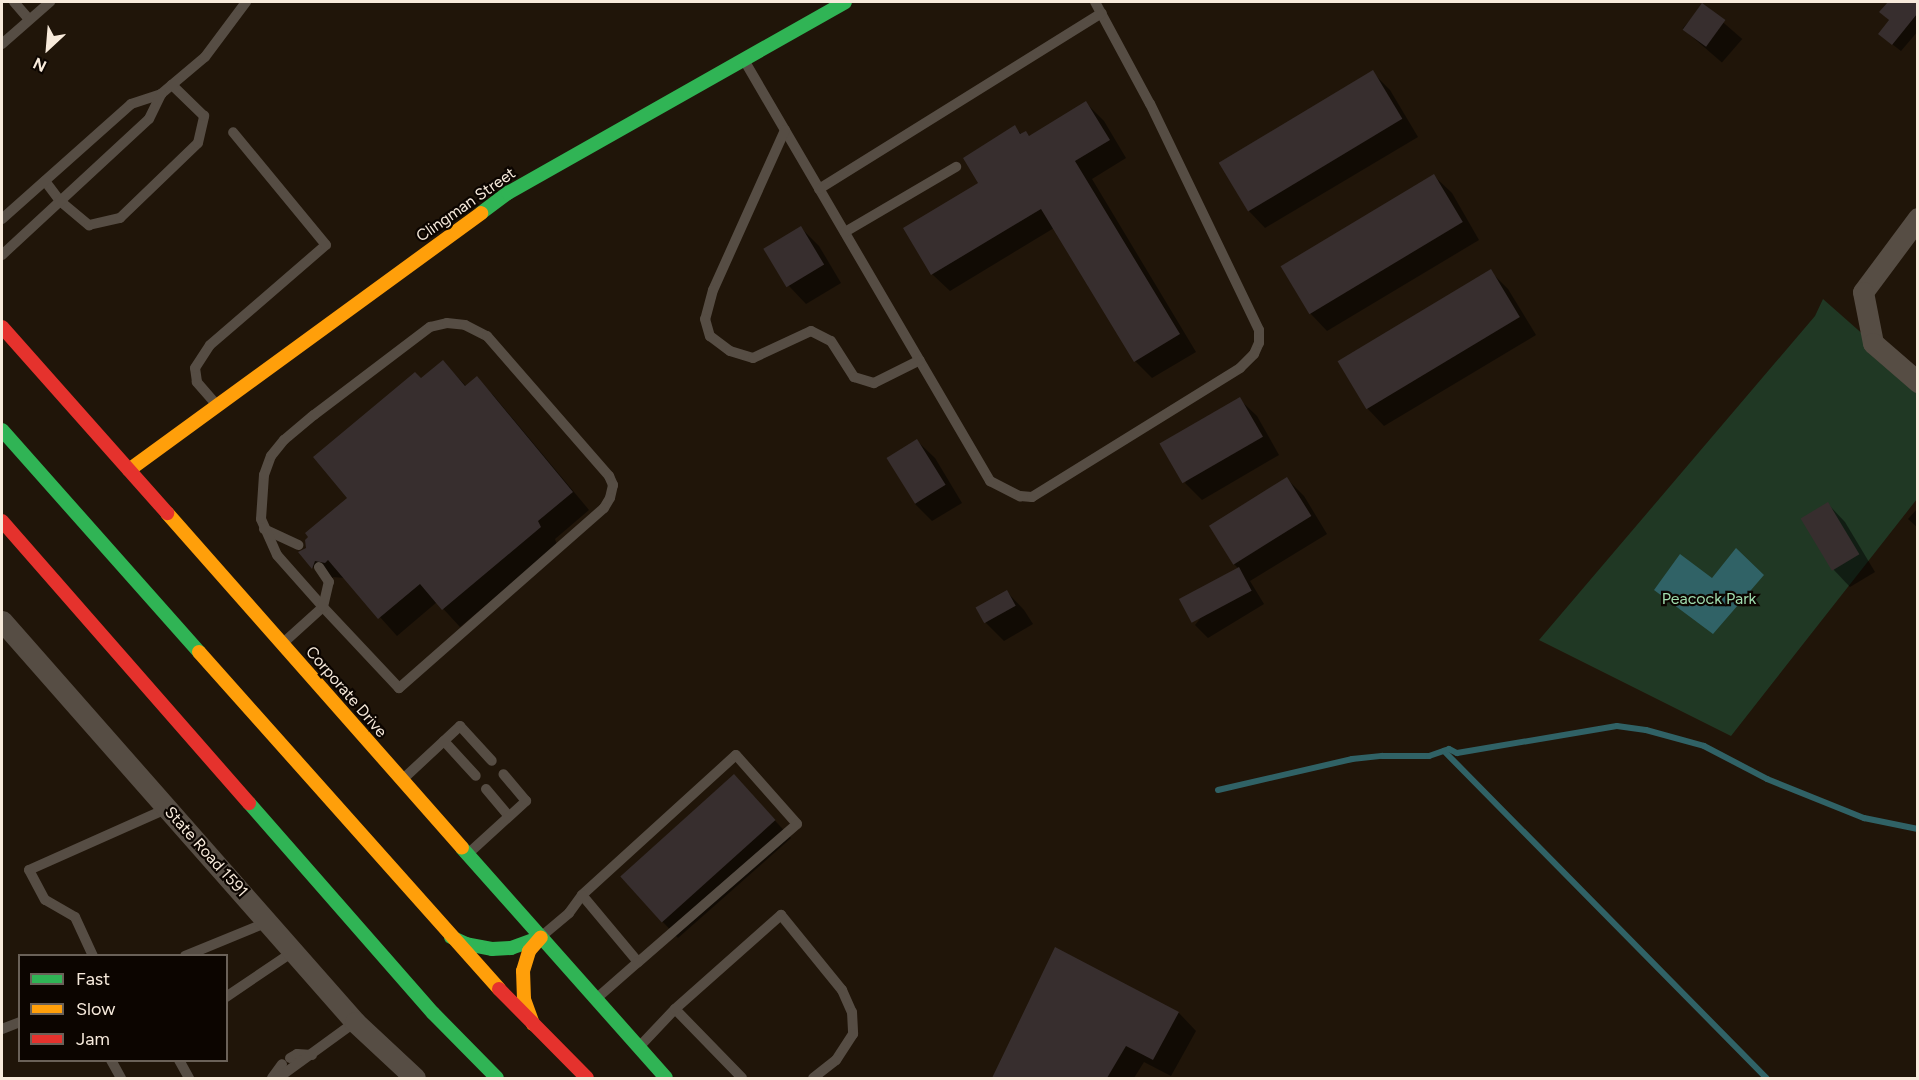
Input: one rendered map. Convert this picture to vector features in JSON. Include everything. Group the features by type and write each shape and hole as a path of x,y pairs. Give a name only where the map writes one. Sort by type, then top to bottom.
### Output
{"main road":[{"name":"Clingman Street","path":"129,470 508,193 743,57 845,2"},
{"name":"Corporate Drive","path":"2,327 666,1078"},
{"path":"2,430 451,937 587,1078"},
{"path":"2,521 433,1013 497,1078"},
{"path":"451,937 473,946 492,949 511,948 541,938"},
{"path":"533,1024 524,999 523,971 529,951 541,938"}],"street":[{"path":"1917,218 1863,292 1873,343 1917,382"},
{"name":"State Road 1591","path":"2,621 295,951 355,1022 415,1078"}],"lane":[{"path":"14,2 29,20"},
{"path":"2,44 50,2"},
{"path":"2,219 131,104 161,94 205,57 246,2"},
{"path":"743,57 990,481 1020,496 1032,497 1240,368 1254,354 1259,343 1259,330 1150,104 1095,2"},
{"path":"819,189 1102,13"},
{"path":"45,181 60,201 89,225 120,218 198,143 204,116 172,85"},
{"path":"2,255 149,119 161,94"},
{"path":"785,130 713,290 705,319 710,336 730,351 753,358 811,332 831,341 854,377 874,383 920,360"},
{"path":"217,406 197,382 195,368 210,345 326,245 233,132"},
{"path":"845,232 956,167"},
{"path":"447,323 465,325 488,336 609,476 613,485 610,498 604,508 399,688 323,607 277,555 264,529 260,498 264,475 271,456 284,440 314,415 430,327 447,323"},
{"path":"264,529 299,545"},
{"path":"282,644 323,607 329,582 319,567"},
{"path":"402,780 460,726 492,761"},
{"path":"444,741 476,776"},
{"path":"541,938 569,914 582,895 736,755 797,824 595,999"},
{"path":"467,854 526,801 503,774"},
{"path":"486,789 509,816"},
{"path":"92,954 75,917 45,900 29,870 168,808"},
{"path":"582,895 638,962"},
{"path":"638,1048 675,1009 781,915 842,990 852,1012 853,1034 836,1060 813,1078"},
{"path":"190,954 268,922"},
{"path":"228,996 295,951"},
{"path":"675,1009 742,1078"},
{"path":"278,1078 355,1022"},
{"path":"2,1029 18,1023"},
{"path":"272,1078 286,1061 297,1054 312,1055"},
{"path":"112,1062 121,1078"},
{"path":"181,1062 189,1078"}],"green space":[{"name":"Peacock Park","path":"1823,299 1917,382 1917,499 1731,736 1539,640 1815,316"}],"water":[{"path":"1736,548 1764,575 1713,634 1654,590 1680,554 1712,578"}],"building":[{"path":"1888,2 1917,2 1917,14 1892,45 1878,34 1889,20 1879,12"},
{"path":"1702,3 1725,20 1706,47 1683,30"},
{"path":"1373,70 1402,119 1248,212 1219,163"},
{"path":"1086,101 1110,140 1075,161 1180,334 1134,362 1041,209 931,275 903,228 978,183 963,158 1015,125 1020,134 1026,131 1029,136"},
{"path":"1434,174 1463,222 1309,314 1281,266"},
{"path":"801,226 824,265 786,287 763,249"},
{"path":"1491,269 1520,317 1366,409 1338,361"},
{"path":"443,360 465,386 477,376 573,492 538,521 541,527 442,610 420,584 378,619 328,560 325,563 315,561 312,569 298,552 306,548 305,540 308,537 305,533 347,498 313,457 415,372 421,378"},
{"path":"1240,397 1263,437 1182,483 1159,444"},
{"path":"917,439 946,485 915,504 886,458"},
{"path":"1287,477 1311,516 1233,565 1209,526"},
{"path":"1828,502 1859,554 1832,571 1801,518"},
{"path":"1239,567 1252,591 1192,623 1179,599"},
{"path":"1007,590 1016,606 984,623 976,607"},
{"path":"734,774 775,820 662,922 620,876"},
{"path":"1055,947 1179,1012 1153,1060 1126,1046 1107,1078 992,1078"}],"waterway":[{"path":"1218,790 1352,759 1382,756 1429,756 1449,749 1457,753 1617,726 1646,730 1704,746 1767,779 1864,818 1918,829"},
{"path":"1444,751 1766,1078"}],"traffic: fast":[{"path":"481,213 508,193 845,2"},
{"path":"2,430 199,652"},
{"path":"249,803 433,1013 497,1078"},
{"path":"462,848 666,1078"},
{"path":"451,937 466,944 492,949 511,948 541,937"}],"traffic: slow":[{"path":"129,470 481,213"},
{"path":"167,513 462,848"},
{"path":"199,652 499,989"},
{"path":"533,1024 524,999 523,971 529,951 541,937"}],"traffic: jam":[{"path":"2,327 167,513"},
{"path":"2,521 249,803"},
{"path":"499,989 587,1078"}]}
